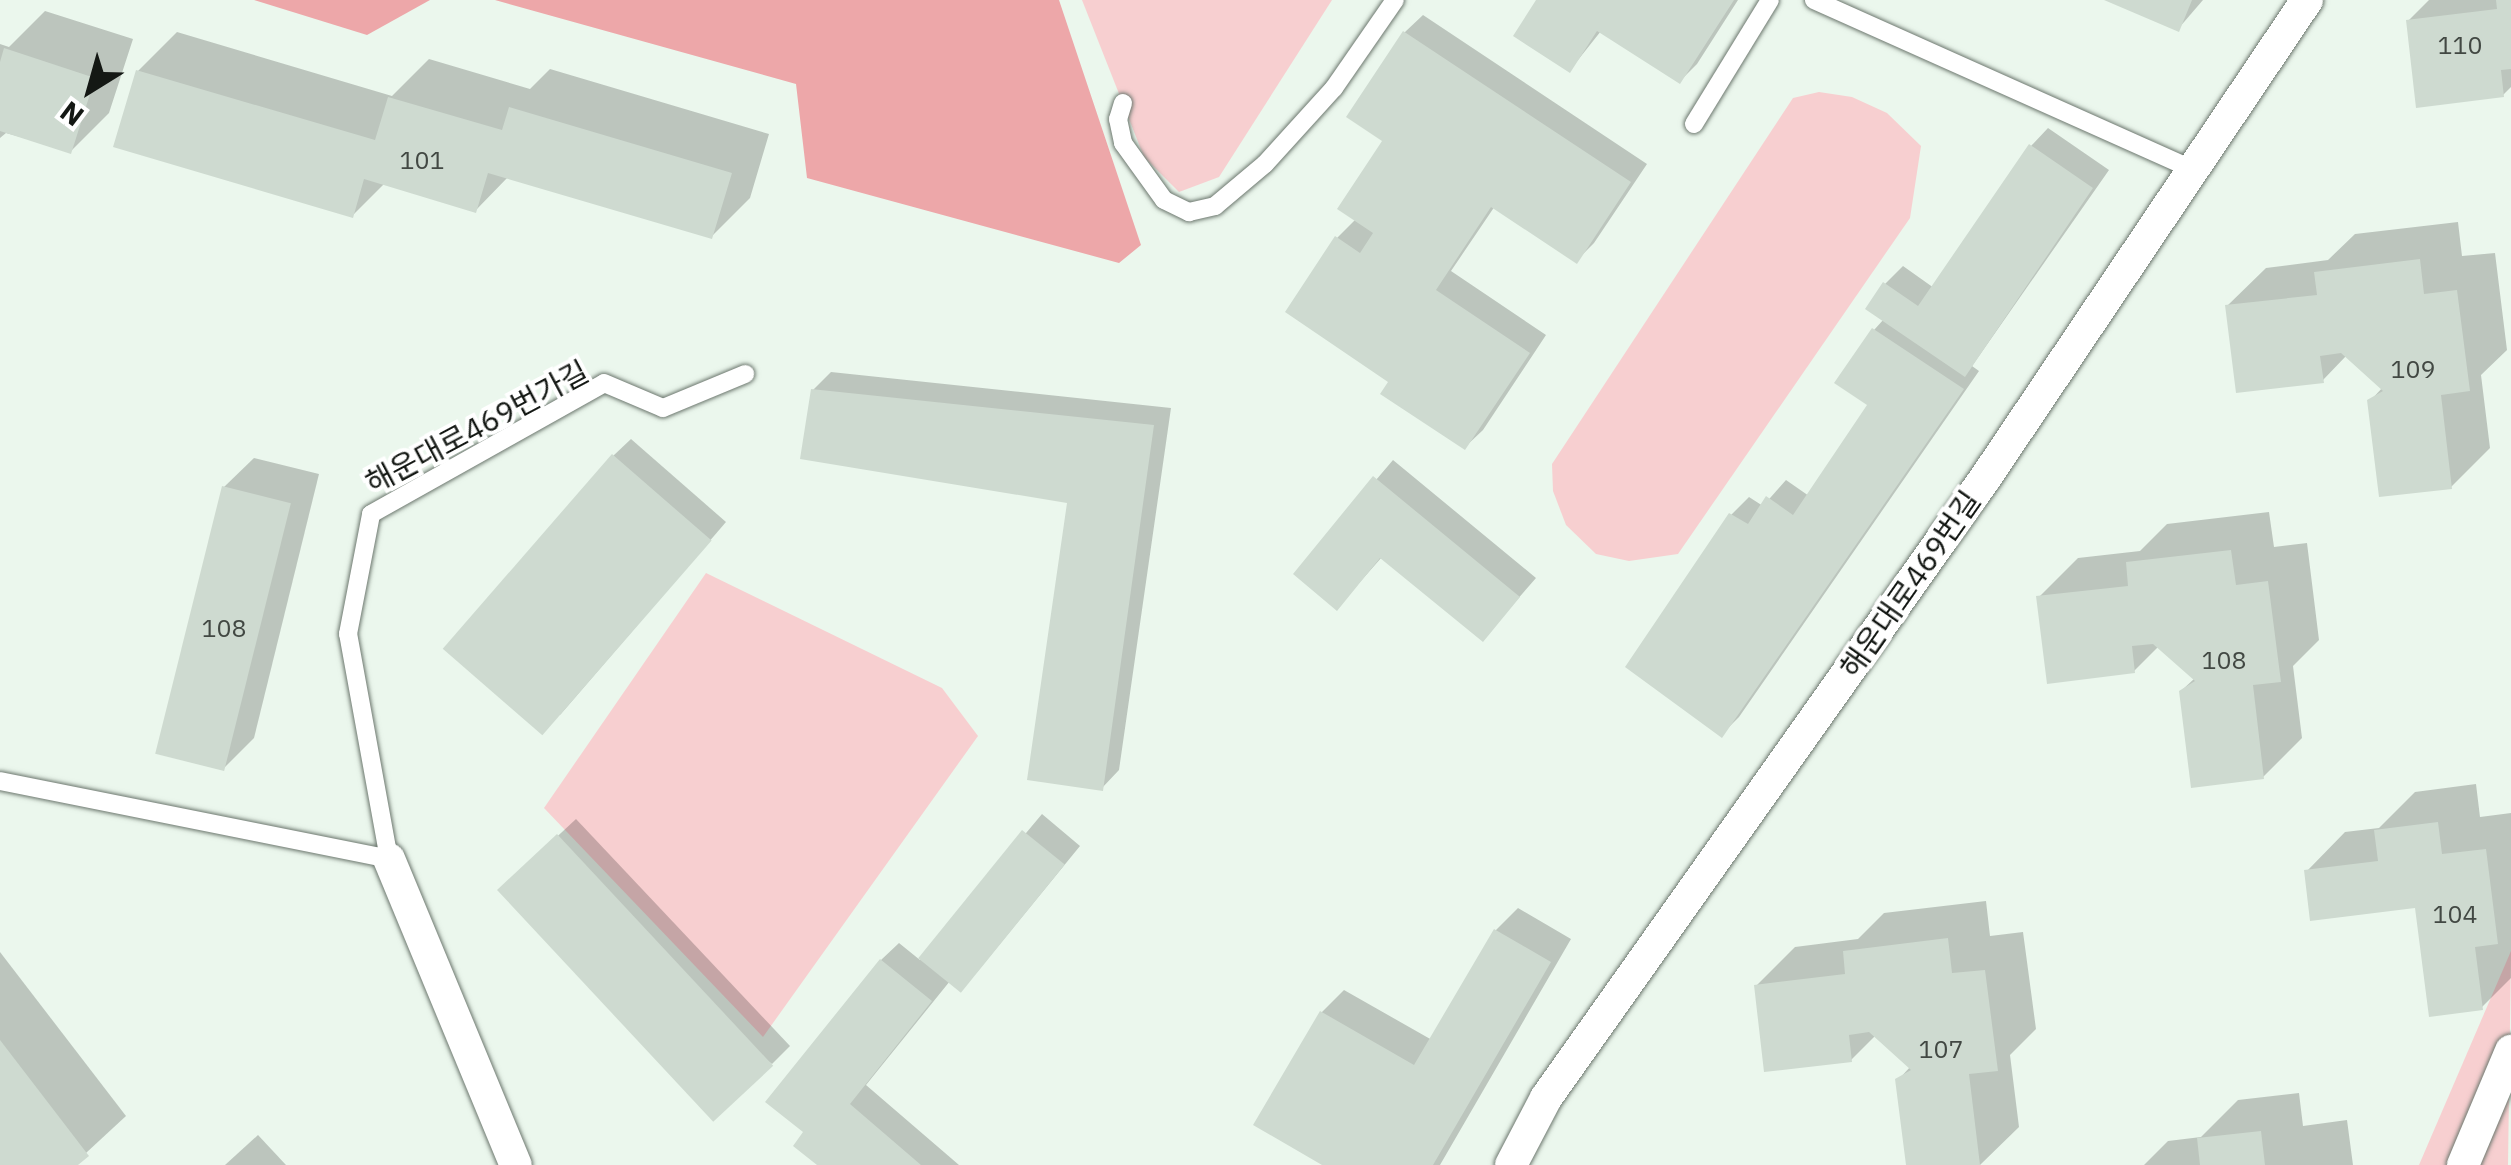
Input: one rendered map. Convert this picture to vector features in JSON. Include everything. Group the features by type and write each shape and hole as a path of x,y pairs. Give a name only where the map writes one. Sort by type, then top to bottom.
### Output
{"street":[{"name":"해운대로469번길","path":"1511,1165 1546,1098 1986,476 2307,0"},
{"path":"389,859 516,1165"},
{"path":"2463,1165 2511,1051"}],"lane":[{"path":"1123,103 1118,119 1123,142 1164,200 1189,212 1215,206 1265,164 1334,88 1395,0"},
{"path":"1694,124 1770,0"},
{"path":"1814,0 2191,169"},
{"name":"해운대로469번가길","path":"389,859 348,634 371,514 604,383 662,408 745,374"},
{"path":"0,781 389,859"}],"shaded area":[{"path":"254,0 430,0 367,35"},
{"path":"495,0 1059,0 1141,245 1119,263 807,178 796,84"},
{"path":"1082,0 1332,0 1219,177 1179,192 1144,157"},
{"path":"1819,92 1852,97 1887,113 1921,146 1910,218 1678,554 1629,561 1596,554 1566,525 1553,491 1552,464 1793,98"},
{"path":"706,573 942,688 978,736 763,1037 544,808"},
{"path":"2511,951 2508,1165 2419,1165"}],"building":[{"path":"1536,0 1734,0 1680,84 1597,31 1570,73 1513,36"},
{"path":"2104,0 2192,0 2179,32"},
{"path":"2496,0 2511,0 2511,69 2501,70 2504,97 2416,108 2406,20 2497,9"},
{"path":"1403,31 1631,182 1577,264 1491,207 1436,290 1530,353 1465,450 1380,394 1388,382 1285,312 1335,236 1360,253 1373,233 1337,209 1382,141 1346,117"},
{"path":"4,48 95,78 71,154 0,131 0,62"},
{"path":"136,70 375,140 388,97 502,130 509,107 732,173 712,239 488,173 476,213 364,179 353,218 113,147"},
{"path":"2029,144 2093,188 1965,377 1865,309 1883,282 1918,306"},
{"path":"2420,259 2424,294 2457,290 2470,391 2441,395 2452,489 2379,497 2367,400 2383,391 2341,353 2320,356 2324,383 2236,393 2225,305 2317,295 2314,272"},
{"path":"1872,328 1964,389 1722,738 1625,667 1729,513 1748,524 1766,496 1793,515 1867,405 1834,383"},
{"path":"811,389 1154,425 1103,791 1027,780 1067,503 800,459"},
{"path":"612,454 712,541 542,735 443,649"},
{"path":"1373,476 1520,597 1483,642 1380,558 1337,611 1293,574"},
{"path":"222,486 291,503 224,771 155,754"},
{"path":"2231,550 2236,585 2268,581 2281,682 2253,685 2264,779 2191,788 2179,691 2195,681 2153,644 2132,646 2135,673 2047,684 2036,596 2128,586 2126,562"},
{"path":"2438,822 2442,854 2486,849 2498,944 2475,947 2483,1010 2429,1017 2415,908 2310,921 2304,870 2378,861 2374,830"},
{"path":"1022,830 1065,865 961,993 918,958"},
{"path":"557,834 773,1066 713,1122 497,890"},
{"path":"1494,929 1551,962 1433,1165 1322,1165 1253,1125 1320,1011 1414,1065"},
{"path":"1948,938 1952,973 1985,970 1998,1071 1969,1074 1980,1165 1906,1165 1895,1079 1911,1070 1869,1032 1849,1035 1852,1062 1764,1072 1754,985 1845,974 1843,951"},
{"path":"880,959 932,1001 850,1104 921,1165 817,1165 793,1146 803,1132 765,1102"},
{"path":"0,1040 89,1156 78,1165 0,1165"},
{"path":"2261,1131 2265,1165 2200,1165 2197,1138"}]}
